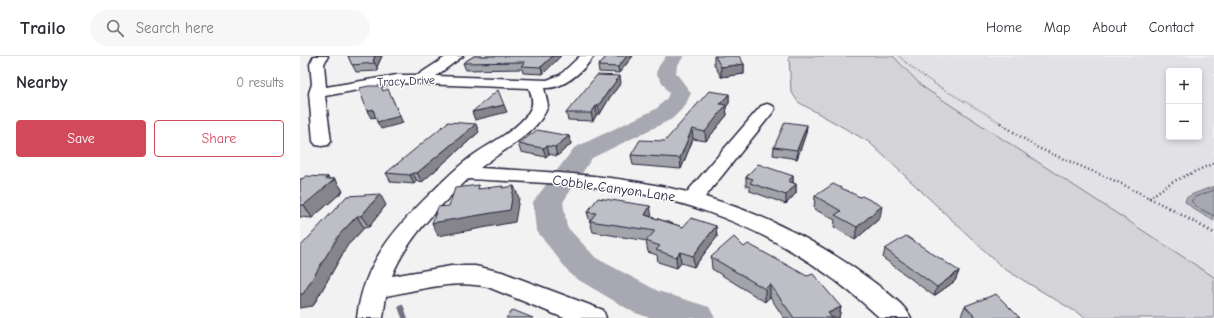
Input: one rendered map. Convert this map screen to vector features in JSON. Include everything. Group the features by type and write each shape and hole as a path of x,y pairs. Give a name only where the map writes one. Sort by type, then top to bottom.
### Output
{"street":[{"path":"321,56 317,64 319,84 317,93 322,141"},
{"path":"422,79 456,56"},
{"name":"Tracy Drive","path":"317,93 382,80 422,79 549,84 565,78 587,56"},
{"path":"370,318 370,310 375,288 386,262 402,237 419,216 463,173 481,158 513,136 533,116 540,106 540,98 535,84"},
{"path":"692,199 767,108"},
{"name":"Cobble Canyon Lane","path":"463,173 589,182 664,192 692,199 735,213 804,246 844,273 882,303 898,318"},
{"path":"375,288 451,275 474,275 493,279 593,318"}],"path":[{"path":"899,56 908,65 941,88 981,110 1038,148 1120,183 1214,233"},
{"path":"1149,198 1172,182 1214,163"}],"shaded area":[{"path":"789,56 893,56 923,87 1214,277 1214,318 1086,318 1003,268 869,142 798,102 791,91"},
{"path":"893,56 1214,56 1214,277 923,87"}],"water":[{"path":"1214,186 1214,221 1195,210 1185,202 1186,198 1193,194"}],"building":[{"path":"348,56 375,56 373,61 375,63 352,65"},
{"path":"474,56 553,56 541,67 521,66 525,62 463,63"},
{"path":"607,56 627,56 618,67 598,66"},
{"path":"715,56 739,56 744,64 721,67"},
{"path":"597,75 620,76 591,113 566,113"},
{"path":"381,86 383,91 388,89 400,116 377,122 373,109 367,111 359,88"},
{"path":"498,90 504,105 472,112"},
{"path":"709,91 729,94 720,104 726,105 705,132 692,129 680,158 631,155 640,140 665,141"},
{"path":"448,122 476,124 417,173 410,175 386,173"},
{"path":"785,122 807,125 797,150 774,147"},
{"path":"537,130 569,136 555,147 547,146 543,148 518,144"},
{"path":"758,164 793,176 788,181 796,184 786,195 750,183 753,179 746,177"},
{"path":"306,176 328,177 325,179 335,179 304,205 300,205 300,179"},
{"path":"833,184 882,206 857,227 835,215 841,211 815,196"},
{"path":"479,185 478,189 514,186 510,210 432,223 438,207 449,206 455,188"},
{"path":"380,194 361,216 357,216 339,235 303,294 300,294 300,247 347,196"},
{"path":"598,198 650,206 645,215 683,227 691,218 716,226 693,256 680,252 676,257 656,250 660,246 646,241 655,231 590,221 596,213 587,212"},
{"path":"906,236 959,271 937,287 885,249"},
{"path":"734,237 744,247 748,244 807,276 813,274 841,307 828,313 832,318 794,318 770,284 765,289 711,257"},
{"path":"996,294 1020,318 976,318 965,306"},
{"path":"513,310 533,318 506,318"}],"waterway":[{"path":"675,56 668,66 666,73 680,93 677,101 664,114 583,153 548,202 552,230 584,267 646,302 696,318"},
{"path":"401,307 405,318"}]}
